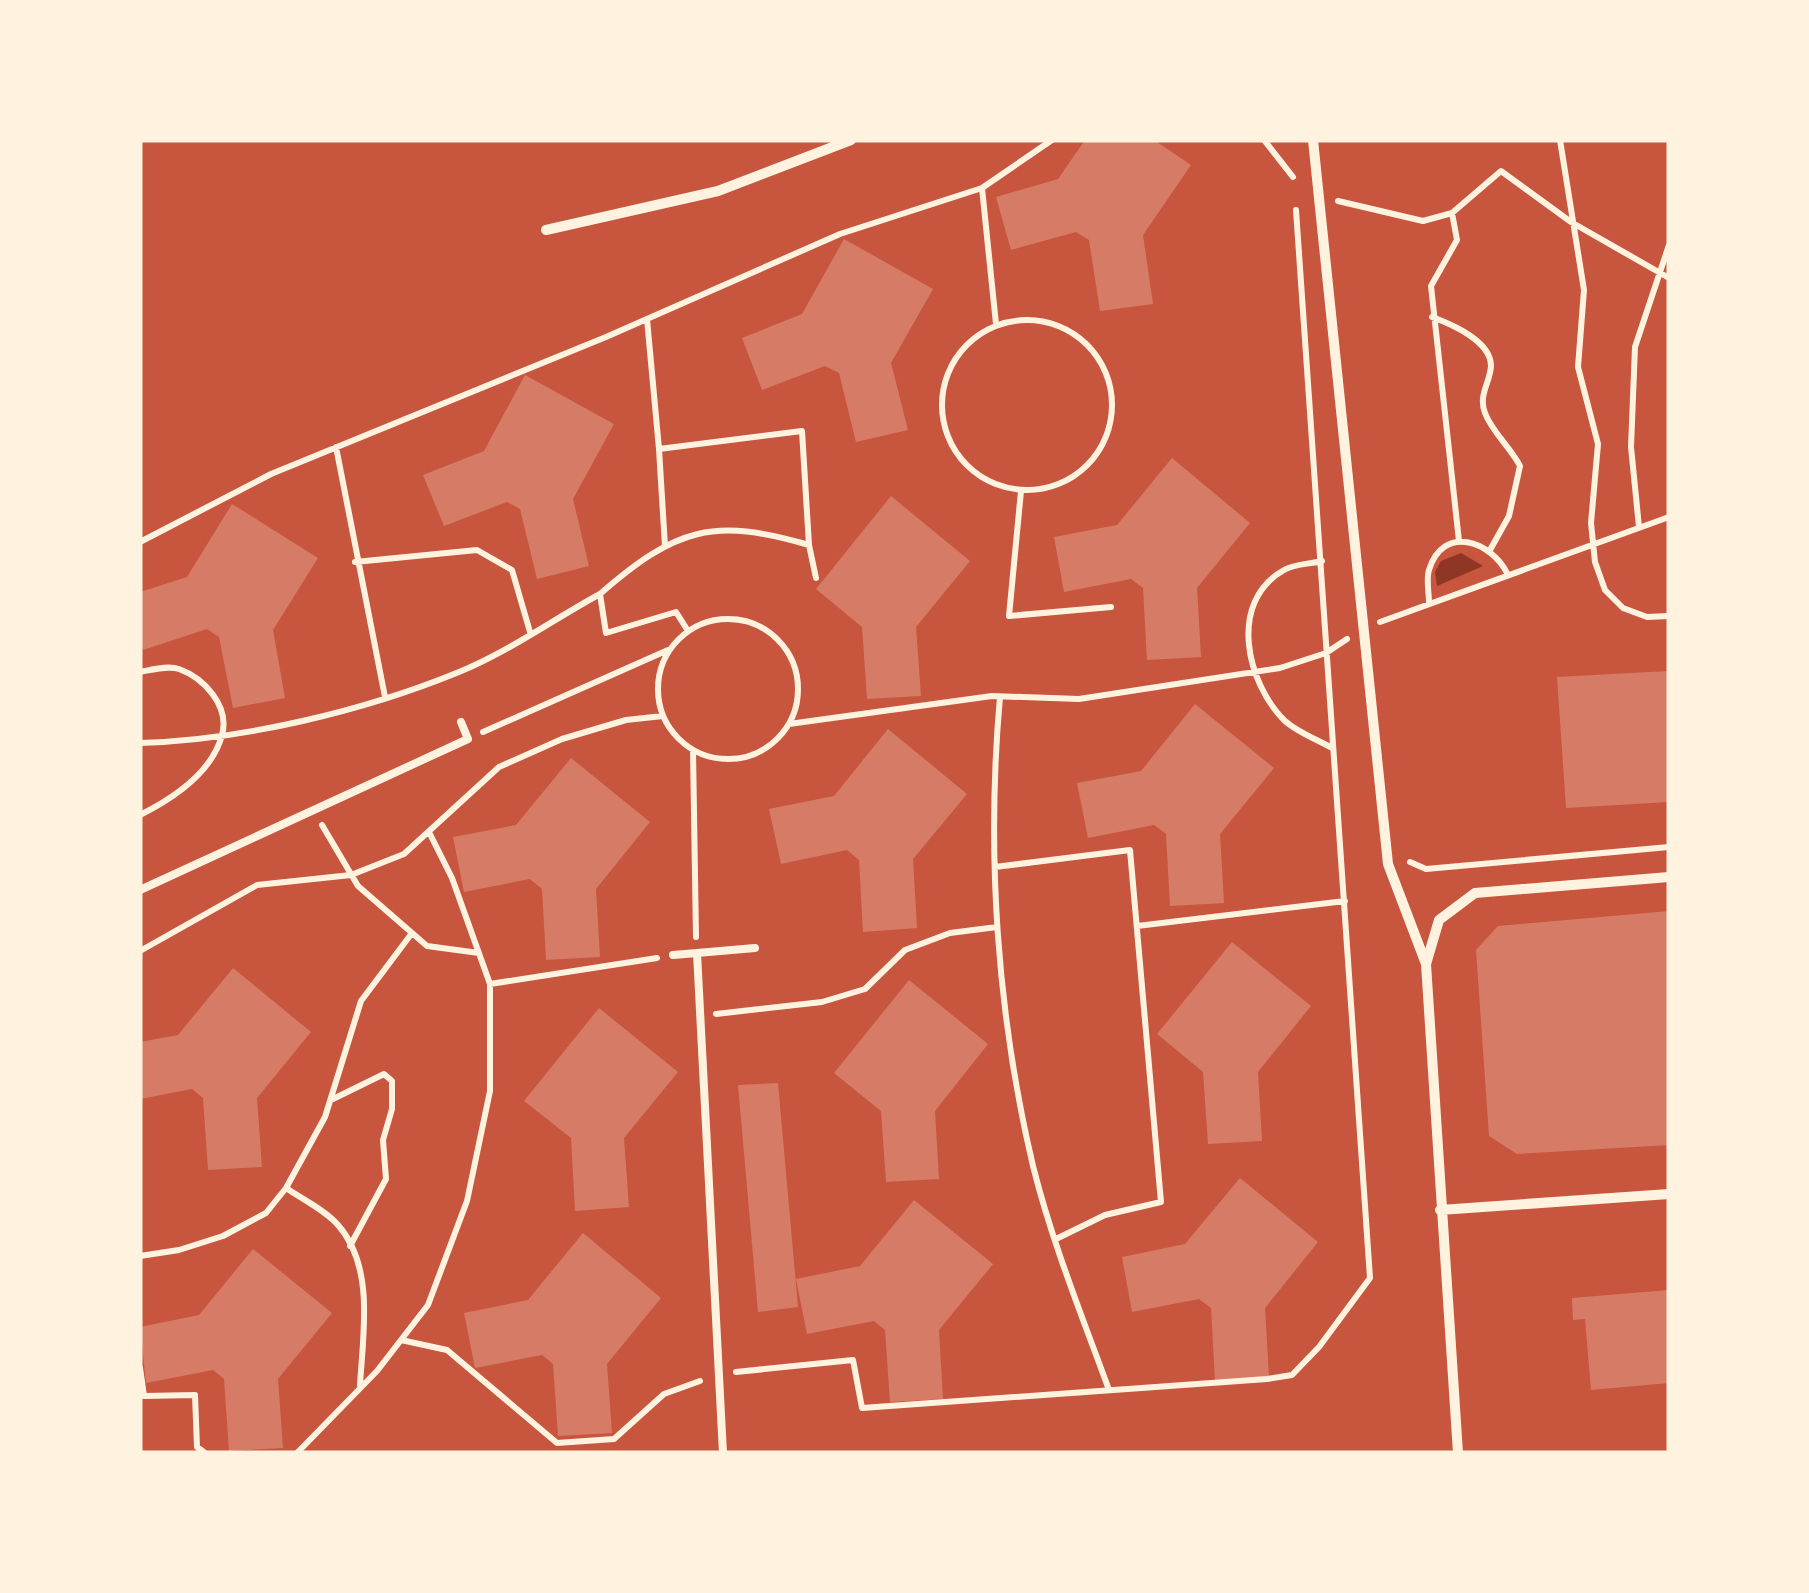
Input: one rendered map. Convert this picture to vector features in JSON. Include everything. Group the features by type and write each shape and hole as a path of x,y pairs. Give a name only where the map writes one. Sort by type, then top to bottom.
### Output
{"street":[{"path":"546,230 718,190 851,140"},
{"path":"1313,140 1388,864 1426,964 1458,1453"},
{"path":"1426,964 1440,920 1475,894 1669,878"},
{"path":"1440,1210 1669,1194"}],"lane":[{"path":"140,890 468,739 461,722"},
{"path":"673,955 754,948"},
{"path":"696,954 723,1453"}],"path":[{"path":"140,542 271,474 840,234 982,188 1052,140"},
{"path":"401,1340 447,1350 557,1444 614,1440 664,1394 718,1374 853,1360 862,1408 1292,1374 1319,1348 1370,1278 1293,171 1264,140"},
{"path":"1560,140 1584,290 1578,367 1598,444 1592,492 1593,541 1604,590 1622,608 1647,616 1669,616"},
{"path":"1318,194 1402,219 1422,221 1452,213 1501,171 1572,222 1669,278"},
{"path":"982,188 996,324"},
{"path":"1452,213 1456,240 1431,286 1458,541"},
{"path":"1639,527 1632,447 1635,346 1669,245"},
{"path":"1432,316 1453,325 1488,353 1491,367 1482,400 1485,416 1520,466 1509,516 1490,550"},
{"path":"647,318 665,546"},
{"path":"1023,319 1051,322 1076,334 1096,354 1108,378 1112,406 1108,433 1094,458 1074,476 1049,488 1021,490 993,484 968,468 951,445 942,417 942,388 952,361 971,340 996,324 1023,319"},
{"path":"660,449 802,431 809,545 816,578"},
{"path":"336,447 355,562 385,698"},
{"path":"1021,490 1010,616 1111,607"},
{"path":"789,724 1000,697 1079,698 1253,672 1326,652 1364,628 1593,541 1669,517"},
{"path":"140,743 223,734 350,709 462,671 600,594 665,546 714,528 753,529 809,545"},
{"path":"1429,603 1428,571 1440,553 1458,541 1476,541 1490,550 1507,573"},
{"path":"355,562 477,550 512,570 530,632"},
{"path":"1322,561 1284,569 1265,587 1252,610 1250,624 1253,672 1286,722 1334,749"},
{"path":"600,594 606,633 676,612 688,632"},
{"path":"734,619 757,625 777,638 791,658 798,681 798,704 789,724 757,754 724,758 692,750 664,716 658,694 661,670 671,649 688,632 710,622 734,619"},
{"path":"468,739 671,649"},
{"path":"140,672 176,667 210,688 221,712 223,734 205,767 170,800 140,815"},
{"path":"1000,697 991,794 998,927 1033,1166 1109,1390"},
{"path":"140,950 257,886 352,874 404,854 499,767 562,739 626,720 664,716"},
{"path":"692,750 696,954"},
{"path":"311,808 352,874 427,946 478,952"},
{"path":"297,1453 428,1305 467,1201 490,1091 490,984 452,878 429,832"},
{"path":"1399,857 1426,870 1669,848"},
{"path":"995,867 1130,850 1161,1202 1105,1215 1056,1240"},
{"path":"1137,926 1345,901"},
{"path":"700,1016 822,1002 865,989 905,950 950,933 998,927"},
{"path":"140,1256 178,1250 223,1236 266,1213 286,1188 331,1100 362,1001 412,933"},
{"path":"490,984 673,955"},
{"path":"331,1100 384,1074 392,1080 392,1109 383,1140 386,1178 350,1246"},
{"path":"286,1188 338,1224 359,1262 364,1316 360,1386"},
{"path":"140,1368 144,1396 195,1396 197,1446 205,1453"}],"shaded area":[{"path":"1461,553 1483,566 1437,586 1435,572 1441,561"}],"building":[{"path":"1085,140 1154,140 1191,165 1143,235 1153,304 1100,311 1089,240 1076,232 1011,250 996,197 1058,179"},
{"path":"844,239 933,289 891,363 908,430 856,442 839,373 825,366 762,390 742,338 802,314"},
{"path":"525,375 614,424 573,499 589,566 537,579 520,509 507,502 444,526 423,475 484,451"},
{"path":"1172,458 1250,523 1197,588 1201,657 1147,660 1143,588 1131,579 1064,592 1054,537 1117,525"},
{"path":"891,496 970,561 916,627 921,696 867,699 862,627 816,589"},
{"path":"232,504 318,558 273,630 285,698 233,708 219,637 207,629 143,650 140,642 140,592 187,577"},
{"path":"1669,671 1669,802 1566,808 1557,677"},
{"path":"1195,704 1274,768 1220,834 1224,903 1170,906 1166,834 1154,825 1088,838 1077,783 1141,771"},
{"path":"888,729 967,794 913,859 917,928 863,932 859,860 847,850 781,864 769,809 834,796"},
{"path":"571,758 650,822 596,889 600,957 546,960 542,889 530,879 464,892 453,837 516,825"},
{"path":"1669,911 1669,1145 1517,1154 1489,1136 1476,950 1498,926"},
{"path":"1232,942 1311,1006 1258,1072 1262,1141 1208,1144 1203,1072 1157,1034"},
{"path":"233,968 311,1032 257,1098 262,1167 208,1170 203,1098 192,1089 140,1099 140,1042 178,1035"},
{"path":"909,980 988,1044 935,1111 939,1179 886,1182 881,1111 834,1073"},
{"path":"599,1008 678,1072 624,1138 629,1207 575,1211 571,1138 524,1101"},
{"path":"778,1083 798,1307 758,1312 738,1085"},
{"path":"1240,1178 1318,1242 1265,1308 1269,1377 1215,1380 1211,1308 1199,1299 1132,1312 1122,1257 1185,1244"},
{"path":"914,1200 993,1264 939,1330 943,1399 890,1402 885,1330 874,1321 807,1334 796,1279 860,1266"},
{"path":"583,1233 661,1298 607,1364 612,1433 558,1436 553,1364 542,1355 475,1368 464,1313 528,1300"},
{"path":"253,1249 332,1313 278,1379 283,1448 229,1451 224,1379 213,1370 146,1383 140,1327 199,1315"},
{"path":"1669,1290 1669,1383 1591,1390 1585,1319 1573,1320 1572,1298"}]}
